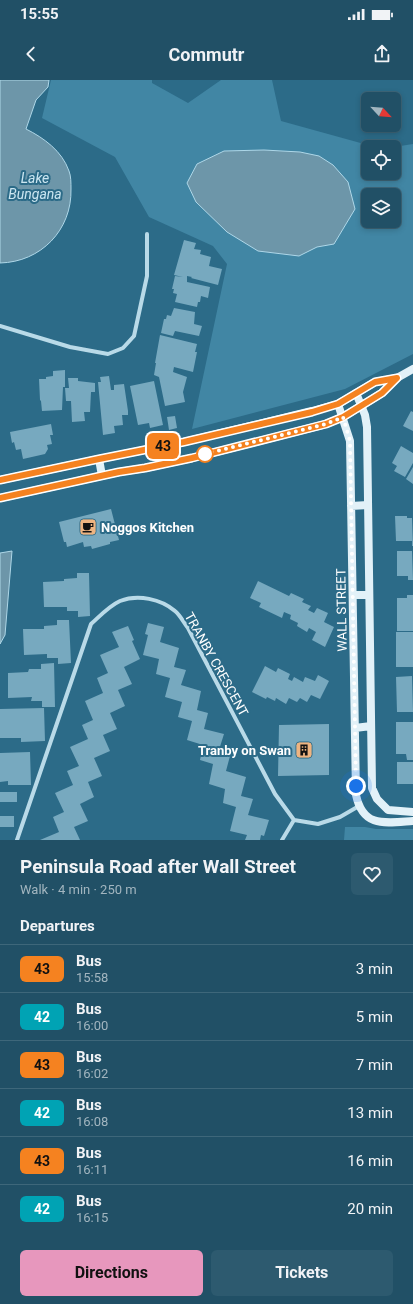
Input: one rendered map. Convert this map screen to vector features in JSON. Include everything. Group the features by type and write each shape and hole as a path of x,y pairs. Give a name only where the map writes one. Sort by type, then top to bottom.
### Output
{"street":[{"path":"0,326 70,348 108,354 123,348 134,336 147,276 147,234"},
{"path":"0,498 192,458 326,424 343,417 362,406 382,393 397,378 413,369"},
{"path":"0,480 184,442 312,412 338,404 375,382 397,378"},
{"path":"356,393 365,415 367,427 372,788 374,794 382,805 388,810 413,812"},
{"name":"WALL STREET","path":"338,404 350,441 356,795 359,806 365,816 376,821 413,821"},
{"path":"99,459 102,476"},
{"path":"352,506 368,505"},
{"path":"353,595 370,595"},
{"name":"TRANBY CRESCENT","path":"17,840 91,624 104,611 120,601 139,597 160,601 176,611 192,635 275,794 294,820"},
{"path":"355,728 372,726"},
{"path":"282,840 294,820 318,824 340,817 359,806"}],"shaded area":[{"path":"51,80 152,80 152,83 188,103 221,80 272,80 281,121 361,143 361,180 401,180 401,146 413,144 413,354 345,389 192,429 227,264 213,246 149,217 115,157 42,118"},
{"path":"345,827 413,829 413,840 344,840"}],"water":[{"name":"Lake Bungana","path":"0,80 49,80 48,87 36,100 26,129 46,141 62,157 70,173 71,189 70,204 66,218 60,230 51,241 41,250 29,257 0,263"},
{"path":"264,150 300,152 319,156 333,165 348,182 355,209 334,244 317,247 299,256 258,251 227,232 196,202 187,183 197,164 224,151"},
{"path":"12,551 5,635 0,644 0,553"}],"building":[{"path":"184,240 196,243 194,249 201,250 200,254 211,257 209,266 222,269 218,285 187,276 187,282 210,287 208,298 201,296 197,307 175,302 177,294 173,293 174,289 172,289 175,276 183,277 174,275"},
{"path":"174,308 195,312 194,324 202,326 199,336 175,331 173,336 161,333 164,319 166,319 167,315 171,316"},
{"path":"160,335 197,344 193,372 174,367 173,372 187,377 183,392 185,402 165,406 159,377 154,375"},
{"path":"65,370 65,387 63,387 62,410 42,411 39,379 46,379 46,377 53,376 53,371"},
{"path":"109,376 111,390 114,390 114,385 124,384 128,415 122,415 123,425 114,426 115,433 103,435 98,382 101,382 100,377"},
{"path":"68,378 78,378 78,381 95,383 95,392 91,392 90,412 84,412 85,421 72,422 71,401 66,401 65,388 69,388"},
{"path":"154,381 163,425 150,428 149,423 138,425 130,386"},
{"path":"411,411 413,412 413,431 403,426"},
{"path":"175,416 177,428 169,430 167,417"},
{"path":"51,424 53,435 50,435 52,444 47,445 48,449 45,454 23,459 21,449 16,450 14,442 12,443 10,432"},
{"path":"401,446 413,453 413,463 405,477 394,471 397,466 392,463"},
{"path":"413,467 413,484 406,479"},
{"path":"111,509 119,540 92,549 91,546 84,547 83,542 67,547 66,542 64,542 59,522"},
{"path":"395,516 407,516 407,518 412,518 413,546 412,541 396,541"},
{"path":"397,551 412,551 413,580 408,580 408,576 397,576"},
{"path":"77,573 89,573 90,616 78,617 78,611 67,611 67,607 44,607 43,582 64,581 64,579 77,578"},
{"path":"258,581 289,596 291,593 304,599 302,602 311,606 308,610 314,613 317,608 328,613 324,622 334,627 325,647 312,640 316,632 309,628 307,632 297,626 298,623 290,619 291,615 284,612 282,618 259,607 261,603 250,598"},
{"path":"407,595 413,595 413,631 397,631 397,598 407,598"},
{"path":"57,620 69,620 71,663 58,664 58,658 47,658 47,654 24,655 23,629 44,629 44,626 57,625"},
{"path":"148,623 164,627 160,642 179,648 174,667 186,670 181,685 201,691 197,710 208,713 204,729 224,734 218,753 230,756 226,771 246,777 241,796 253,799 248,815 269,820 264,836 261,835 260,840 245,840 247,835 230,831 236,807 223,803 225,789 209,784 213,764 200,760 203,745 187,740 192,721 178,717 182,702 165,697 170,678 156,674 159,659 143,655 148,635 145,634"},
{"path":"128,626 134,640 132,641 140,659 124,667 132,684 118,690 125,706 110,713 117,729 103,735 110,751 94,758 102,776 88,782 94,797 80,804 88,821 74,827 80,840 40,840 59,832 53,817 64,812 55,793 73,785 67,771 79,766 70,747 88,739 82,725 93,720 85,701 103,693 97,678 108,673 100,655 119,647 112,632"},
{"path":"396,632 413,632 413,667 396,667"},
{"path":"54,663 55,707 42,707 42,701 31,701 32,697 8,698 8,673 28,672 29,669 41,669 41,664"},
{"path":"265,666 276,672 278,668 290,674 288,679 292,681 294,677 303,682 305,677 315,681 318,675 329,681 320,699 311,695 307,702 300,698 297,702 289,698 286,704 276,698 275,701 267,697 266,699 252,692"},
{"path":"412,676 413,712 397,712 396,677"},
{"path":"44,708 45,741 21,742 21,738 0,738 0,709"},
{"path":"396,722 413,722 413,760 407,760 406,754 396,754"},
{"name":"Tranby on Swan","path":"329,724 329,775 278,776 279,725"},
{"path":"30,752 31,785 8,785 8,781 0,782 0,753"},
{"path":"397,762 413,762 413,784 397,784"},
{"path":"0,792 17,792 17,802 0,802"},
{"path":"0,816 14,816 14,827 0,827"}],"bus line":[{"name":"43","path":"0,480 184,442 312,412 338,404 375,382 397,378 382,393 343,417 326,424 192,458 0,498"}],"place":[{"name":"Noggos Kitchen","path":"88,527"},
{"name":"Tranby on Swan","path":"304,750"}],"route":[{"path":"205,454 326,424 343,417 350,441 356,786"}]}
